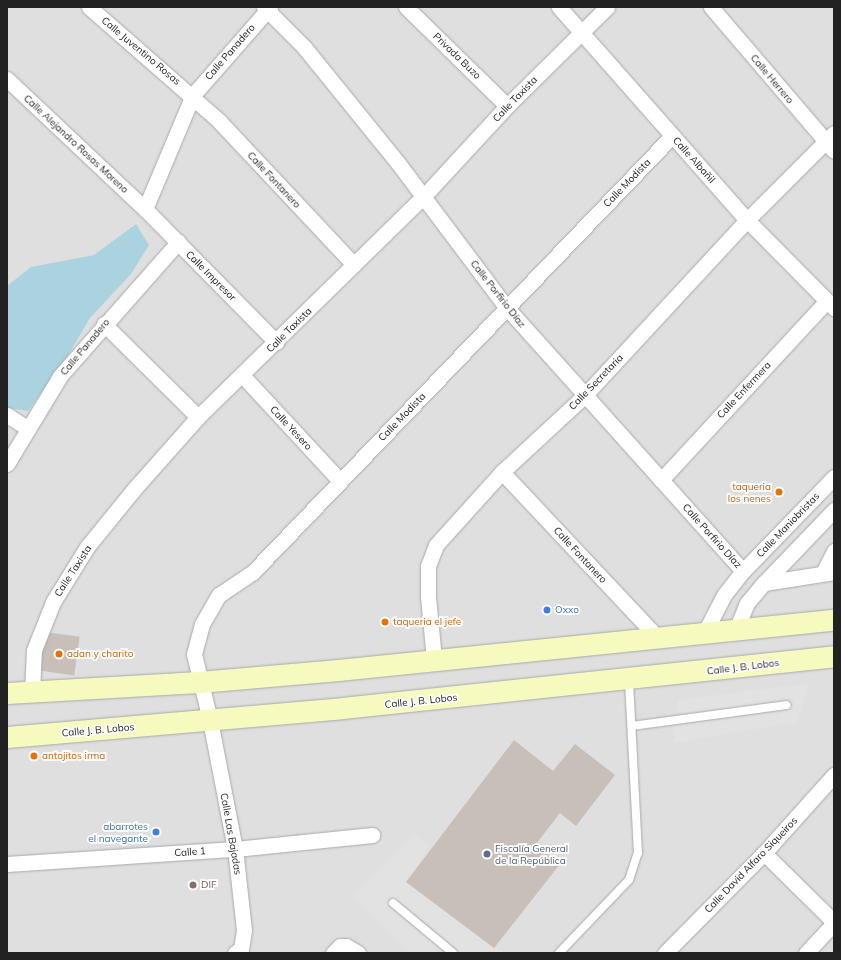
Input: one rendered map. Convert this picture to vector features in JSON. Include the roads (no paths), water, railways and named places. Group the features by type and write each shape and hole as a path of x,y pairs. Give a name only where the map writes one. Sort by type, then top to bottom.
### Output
{"main road":[{"path":"7,693 199,682 704,634 834,620"},
{"name":"Calle J. B. Lobos","path":"7,738 629,680 834,656"}],"street":[{"name":"Calle Juventino Rosas","path":"89,7 193,95"},
{"name":"Privada Buzo","path":"406,7 507,106"},
{"name":"Calle Albañil","path":"559,7 747,220 830,304"},
{"name":"Calle Taxista","path":"32,691 34,650 53,602 87,547 135,488 198,418 423,197 507,106 607,7"},
{"name":"Calle Herrero","path":"711,7 831,142"},
{"name":"Calle Panadero","path":"145,209 193,95 267,8"},
{"name":"Calle Porfirio Díaz","path":"267,8 304,47 423,197 507,308 584,396 743,571"},
{"name":"Calle Alejandro Rosas Moreno","path":"7,79 145,209"},
{"name":"Calle Fontanero","path":"193,95 354,265"},
{"name":"Calle Modista","path":"210,720 199,682 194,654 202,624 219,595 253,572 672,136"},
{"name":"Calle Secretaria","path":"434,659 428,597 428,566 436,545 502,472 584,396 747,220 831,142"},
{"name":"Calle Impresor","path":"145,209 276,342"},
{"name":"Calle Panadero","path":"7,464 27,428 60,376 104,324 178,242"},
{"name":"Calle Enfermera","path":"661,480 830,304"},
{"path":"104,324 198,418"},
{"name":"Calle Yesero","path":"242,375 340,481"},
{"path":"7,415 27,428"},
{"name":"Calle Fontanero","path":"502,472 658,638"},
{"name":"Calle Maniobristas","path":"704,634 724,595 743,571 834,477"},
{"path":"736,630 747,603 764,583 834,510"},
{"path":"764,583 828,573 834,552"},
{"name":"Calle Las Bajadas","path":"210,720 235,849 244,930 238,951"},
{"name":"Calle David Alfaro Siqueiros","path":"665,953 764,853 834,775"},
{"name":"Calle 1","path":"7,864 235,849 372,835"},
{"path":"764,853 834,923 806,953"},
{"path":"334,953 340,946 346,946 358,953"}],"lane":[{"path":"559,953 629,880 638,853 629,680"},
{"path":"632,726 787,705"},
{"path":"393,903 453,953"}],"water":[{"path":"136,224 149,245 131,274 90,318 63,364 28,411 7,408 7,286 31,267 94,255"}],"place":[{"name":"taqueria los nenes","path":"779,492"},
{"name":"Oxxo","path":"547,610"},
{"name":"taqueria el jefe","path":"385,622"},
{"name":"adan y charito","path":"59,654"},
{"name":"antojitos irma","path":"34,756"},
{"name":"abarrotes el navegante","path":"156,832"},
{"name":"Fiscalía General de la República","path":"487,854"},
{"name":"DIF","path":"193,885"}]}
